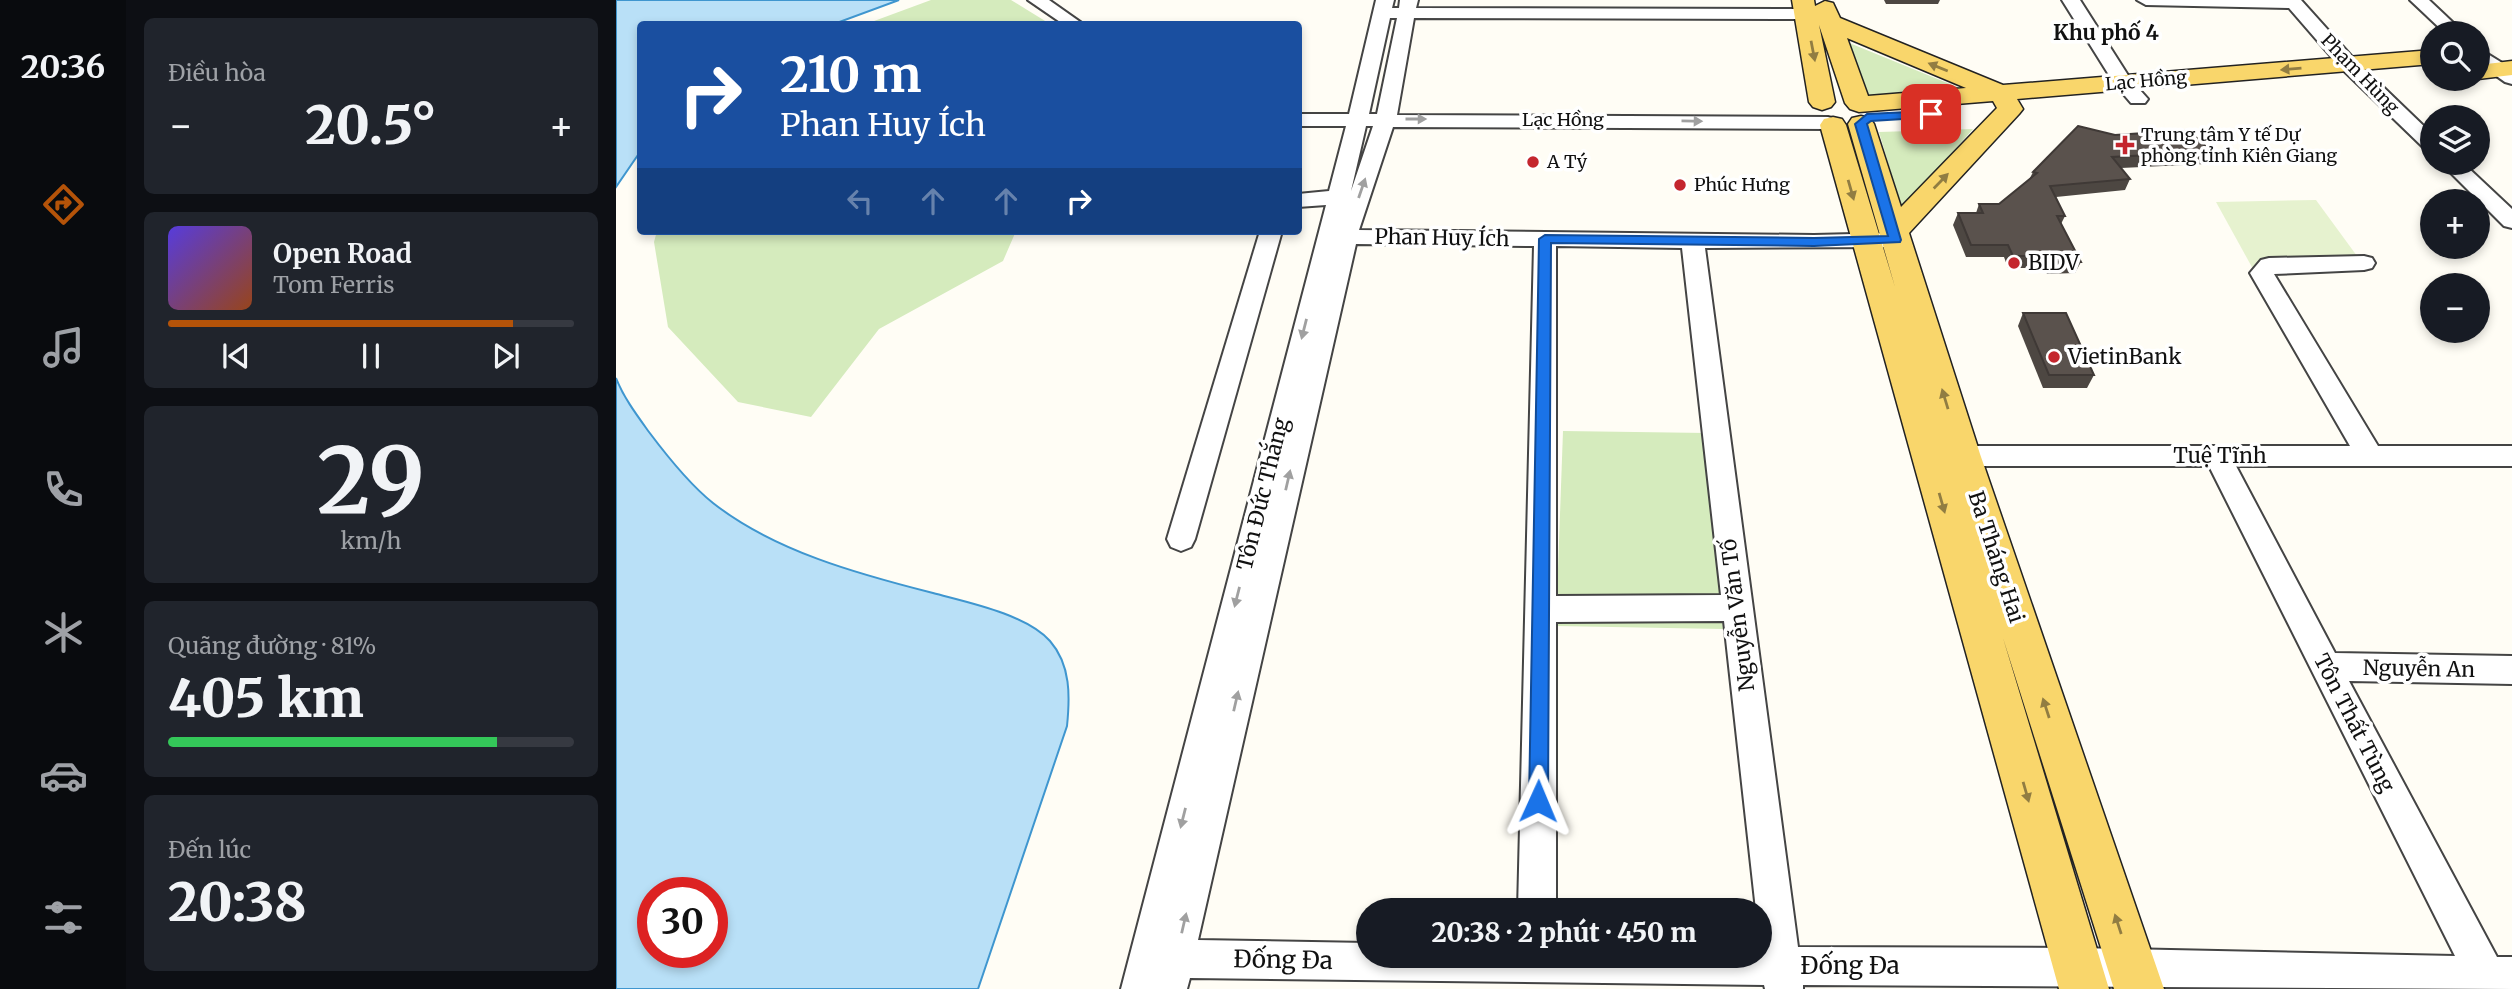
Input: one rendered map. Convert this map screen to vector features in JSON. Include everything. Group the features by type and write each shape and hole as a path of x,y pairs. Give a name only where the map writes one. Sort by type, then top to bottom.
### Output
{"main road":[{"path":"1818,10 2006,101 1885,237"},
{"path":"1818,10 1843,113"},
{"path":"1818,10 1843,113"},
{"name":"Lạc Hồng","path":"1843,113 2131,91 2347,64 2420,58"},
{"name":"Lạc Hồng","path":"2131,91 2367,83 2420,77"},
{"name":"Ba Tháng Hai","path":"1843,113 1885,237 1946,455 2081,978"},
{"name":"Ba Tháng Hai","path":"1946,455 2136,980"}],"street":[{"path":"1037,0 1069,21"},
{"path":"2071,0 2131,91"},
{"path":"2146,0 2292,2"},
{"path":"2418,0 2442,21"},
{"name":"Phạm Hùng","path":"2292,2 2347,64 2420,134"},
{"name":"Tôn Đức Thắng","path":"1157,976 1336,239 1373,112 1408,6"},
{"path":"1383,7 1818,10"},
{"name":"Tôn Đức Thắng","path":"1336,239 1338,197 1373,112 1383,7"},
{"name":"Lạc Hồng","path":"1302,103 1373,112"},
{"name":"Lạc Hồng","path":"1302,120 1373,112 1843,113"},
{"path":"2464,175 2512,221"},
{"path":"1302,201 1338,197"},
{"path":"1181,539 1270,235"},
{"name":"Phan Huy Ích","path":"1336,239 1693,241 1885,237"},
{"path":"1537,898 1545,239"},
{"name":"Nguyễn Văn Tố","path":"1693,241 1782,977"},
{"path":"2364,264 2269,265 2262,273 2370,456"},
{"name":"Tuệ Tĩnh","path":"1946,455 2512,456"},
{"name":"Tôn Thất Tùng","path":"2217,456 2326,667 2498,980"},
{"path":"1541,609 1737,608"},
{"name":"Nguyễn An","path":"2326,667 2512,670"},
{"name":"Đống Đa","path":"1157,976 1536,970 1782,977 2498,980"}],"green space":[{"path":"931,0 1011,0 1045,21 874,21"},
{"path":"1842,40 1967,91 1862,98"},
{"path":"1973,129 1902,210 1879,132"},
{"path":"2316,200 2368,271 2253,269 2216,202"},
{"path":"656,235 1014,235 1003,261 879,329 811,417 738,402 668,327 654,242"},
{"path":"1563,431 1707,433 1723,629 1556,626"}],"water":[{"path":"616,0 899,0 842,21 637,21 637,156 616,187"},
{"path":"616,378 631,406 687,479 737,520 790,548 818,559 1011,616 1039,632 1057,650 1068,682 1067,726 978,989 616,989"}],"building":[{"path":"2078,126 2115,135 2188,130 2212,152 2112,157 2130,179 2050,186 2065,216 2057,216 2081,262 2052,262 2050,256 2013,256 2008,245 1971,245 1958,213 1983,213 1979,204 1999,204 2037,173 2033,172"},
{"path":"2023,313 2066,313 2094,375 2049,375"}],"place":[{"name":"Trung tâm Y tế Dự phòng tỉnh Kiên Giang","path":"2125,145"},
{"name":"A Tý","path":"1533,162"},
{"name":"Phúc Hưng","path":"1680,185"},
{"name":"BIDV","path":"2014,263"},
{"name":"VietinBank","path":"2054,357"}],"district":[{"name":"Khu phố 4","path":"2106,33"}],"route":[{"path":"1538,801 1545,239 1814,242 1895,240 1861,124 1867,118 1931,114"}]}
